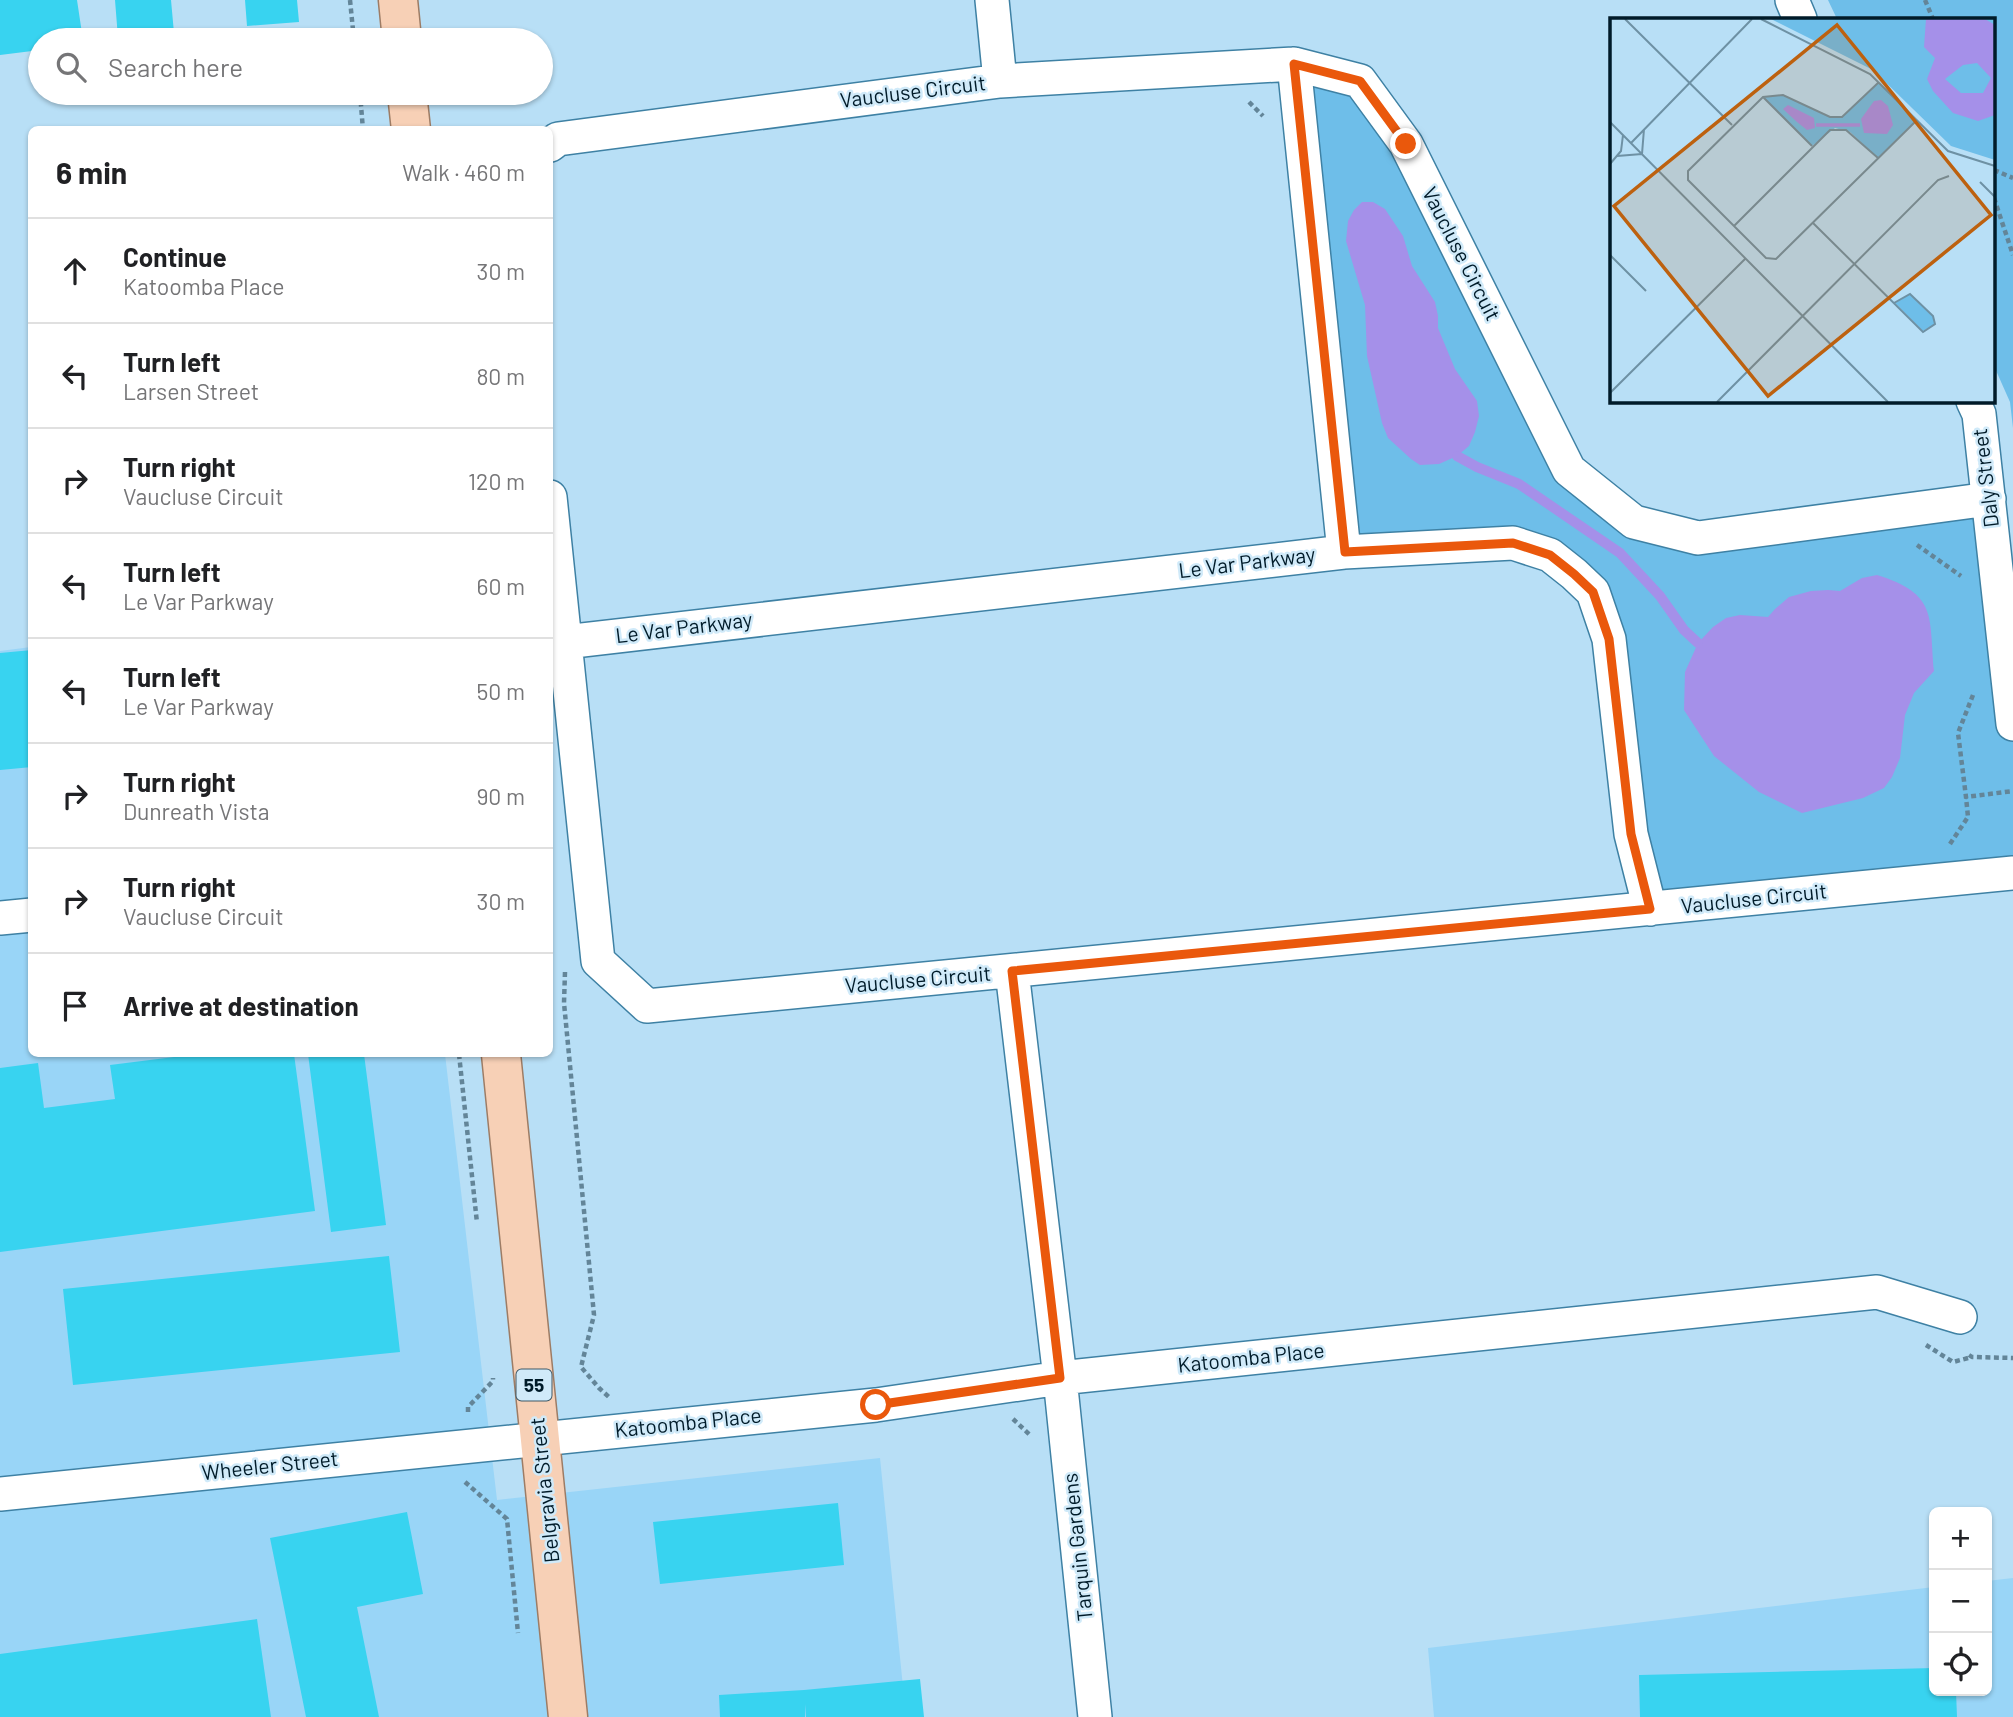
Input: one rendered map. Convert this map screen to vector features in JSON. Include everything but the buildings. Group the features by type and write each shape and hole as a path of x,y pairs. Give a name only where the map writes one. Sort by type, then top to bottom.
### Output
{"main road":[{"path":"398,0 401,28"},
{"path":"408,105 411,126"},
{"name":"Belgravia Street","path":"501,1057 568,1717"}],"street":[{"path":"992,0 1000,81"},
{"path":"1792,0 1801,18"},
{"path":"1294,64 1345,552"},
{"name":"Vaucluse Circuit","path":"553,143 558,139 1000,81 1294,64 1360,81 1406,144 1569,470 1634,522 1698,538 1989,499"},
{"name":"Daly Street","path":"1973,402 1979,414 2013,724"},
{"name":"Vaucluse Circuit","path":"553,526 598,961 647,1006 2013,873"},
{"name":"Le Var Parkway","path":"565,642 1345,552 1513,543 1550,555 1593,592 1609,639 1631,834 1650,909"},
{"path":"0,918 28,915"},
{"name":"Tarquin Gardens","path":"1012,971 1060,1378 1095,1717"},
{"name":"Katoomba Place","path":"540,1438 876,1405 1060,1378 1877,1292 1960,1317"},
{"name":"Wheeler Street","path":"0,1494 540,1438"}],"path":[{"path":"350,0 353,28"},
{"path":"1925,0 1933,18"},
{"path":"361,105 363,126"},
{"path":"1996,171 2013,178"},
{"path":"1996,204 2013,255"},
{"path":"2007,671 1982,674 1958,733 1966,797 2013,791"},
{"path":"459,1057 478,1231"},
{"path":"473,1489 468,1407 494,1381 492,1367"},
{"path":"457,1475 507,1519 519,1638"}],"shaded area":[{"path":"1828,0 2013,0 2013,428 2010,402 1996,370 1996,18 1837,18"},
{"path":"1294,64 1360,81 1569,470 1634,522 1708,536 1989,499 2013,724 2013,873 1650,909 1609,639 1550,555 1344,552"},
{"path":"1362,202 1373,202 1385,209 1403,236 1412,266 1435,302 1438,328 1455,369 1477,401 1479,416 1469,446 1457,456 1439,464 1420,465 1411,459 1388,438 1382,423 1367,356 1365,305 1346,241 1348,221"},
{"path":"1877,575 1897,582 1921,599 1930,621 1934,671 1914,693 1905,715 1900,758 1884,788 1863,798 1802,813 1759,792 1714,756 1684,710 1685,672 1698,643 1726,618 1740,615 1768,617 1789,597 1811,591 1840,591 1862,578"},
{"path":"28,647 28,1057 445,1057 497,1500 880,1458 906,1717 0,1717 0,651"},
{"path":"2013,1578 2013,1717 1434,1717 1428,1648 1929,1588 1929,1696 1992,1696 1992,1580"}],"waterway":[{"path":"1457,456 1519,484 1620,553 1698,643"}],"route":[{"path":"876,1405 1060,1378 1012,971 1650,909 1631,834 1609,639 1593,592 1550,555 1513,543 1345,552 1294,64 1360,81 1406,144"}]}
